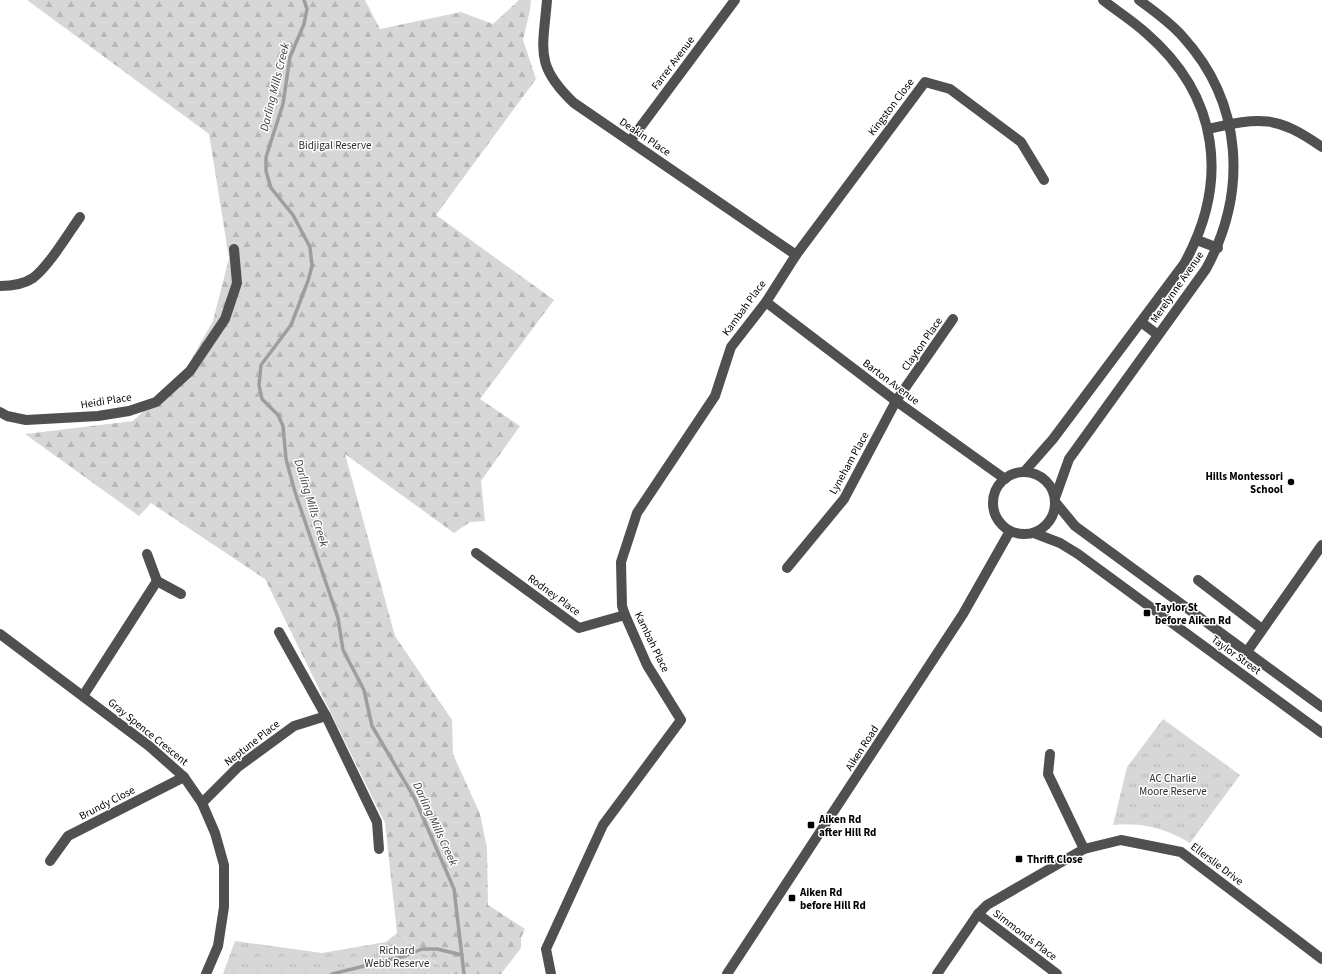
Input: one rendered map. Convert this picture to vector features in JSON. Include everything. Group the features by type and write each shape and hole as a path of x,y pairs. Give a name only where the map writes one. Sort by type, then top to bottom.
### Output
{"street":[{"name":"Deakin Place","path":"547,0 542,45 546,67 558,87 574,103 796,255"},
{"name":"Farrer Avenue","path":"630,141 735,0"},
{"name":"Merelynne Avenue","path":"1024,472 1054,439 1184,264 1198,240 1206,217 1211,190 1213,159 1208,129 1200,104 1187,81 1170,58 1147,33 1102,0"},
{"name":"Merelynne Avenue","path":"1056,500 1069,459 1206,269 1218,248 1230,207 1234,153 1231,124 1219,94 1204,64 1183,37 1139,0"},
{"name":"Kingston Close","path":"796,255 925,82 950,89 1021,142 1044,180"},
{"path":"1208,129 1248,120 1263,120 1284,124 1322,147"},
{"path":"0,286 17,284 33,278 45,265 80,217"},
{"path":"1198,240 1218,248"},
{"name":"Heidi Place","path":"0,412 8,416 26,420 98,416 129,412 156,402 190,371 225,319 237,283 234,249"},
{"name":"Kambah Place","path":"551,974 546,949 603,825 681,720 647,665 622,606 622,562 637,513 714,396 731,347 766,302 796,255"},
{"name":"Barton Avenue","path":"766,302 896,401 1005,479"},
{"name":"Clayton Place","path":"896,401 953,320"},
{"path":"1141,322 1158,335"},
{"name":"Lyneham Place","path":"786,568 844,499 896,401"},
{"path":"1024,472 1035,474 1044,479 1051,488 1056,500 1054,513 1050,522 1043,529 1034,533 1018,534 1010,531 999,521 993,506 994,496 998,487 1005,479 1014,474 1024,472"},
{"name":"Taylor Street","path":"1056,500 1075,526 1246,653 1322,707"},
{"name":"Aiken Road","path":"727,974 963,614 1010,531"},
{"name":"Taylor Street","path":"1034,533 1060,543 1078,554 1322,733"},
{"path":"1246,653 1322,545"},
{"name":"Rodney Place","path":"476,553 579,628 625,615"},
{"path":"147,554 157,581 181,594"},
{"path":"1198,580 1262,629"},
{"path":"83,696 157,581"},
{"path":"279,632 326,716 378,822 379,849"},
{"name":"Gray Spence Crescent","path":"0,634 149,746 184,777 202,804 215,833 224,865 224,907 218,946 206,974"},
{"name":"Neptune Place","path":"202,804 238,768 294,726 326,716"},
{"path":"1050,754 1048,774 1084,849"},
{"name":"Brundy Close","path":"50,861 68,836 184,777"},
{"name":"Ellerslie Drive","path":"937,974 978,914 987,904 1084,849 1121,840 1181,852 1322,959"},
{"name":"Simmonds Place","path":"978,914 1057,974"}],"green space":[{"name":"Bidjigal Reserve","path":"27,0 365,0 380,29 461,12 493,24 519,0 531,0 523,40 536,79 436,215 554,300 480,399 520,426 481,481 485,521 470,522 454,533 345,454 395,636 452,720 453,754 480,814 487,848 488,905 525,929 521,938 521,948 501,974 451,974 397,933 385,823 265,579 151,503 139,516 25,434 133,421 183,374 213,321 229,258 209,134"},
{"name":"AC Charlie Moore Reserve","path":"1163,719 1240,775 1190,843 1171,833 1153,827 1134,824 1113,825 1127,767"},
{"name":"Richard Webb Reserve","path":"397,933 451,974 223,974 235,941 322,953 386,942"}],"waterway":[{"name":"Darling Mills Creek","path":"304,0 307,9 304,24 290,57 283,104 266,157 266,171 271,188 293,215 310,247 312,266 308,281 291,325 261,365 259,385 262,399 278,415 283,426 286,459 295,492 338,618 343,650 364,690 372,726 415,799 454,889 464,974"},
{"path":"332,974 405,956 422,949 437,949 462,955"}],"place":[{"name":"Hills Montessori School","path":"1291,482"},
{"name":"Taylor St before Aiken Rd","path":"1147,613"},
{"name":"Aiken Rd after Hill Rd","path":"811,825"},
{"name":"Thrift Close","path":"1019,859"},
{"name":"Aiken Rd before Hill Rd","path":"792,898"}]}
